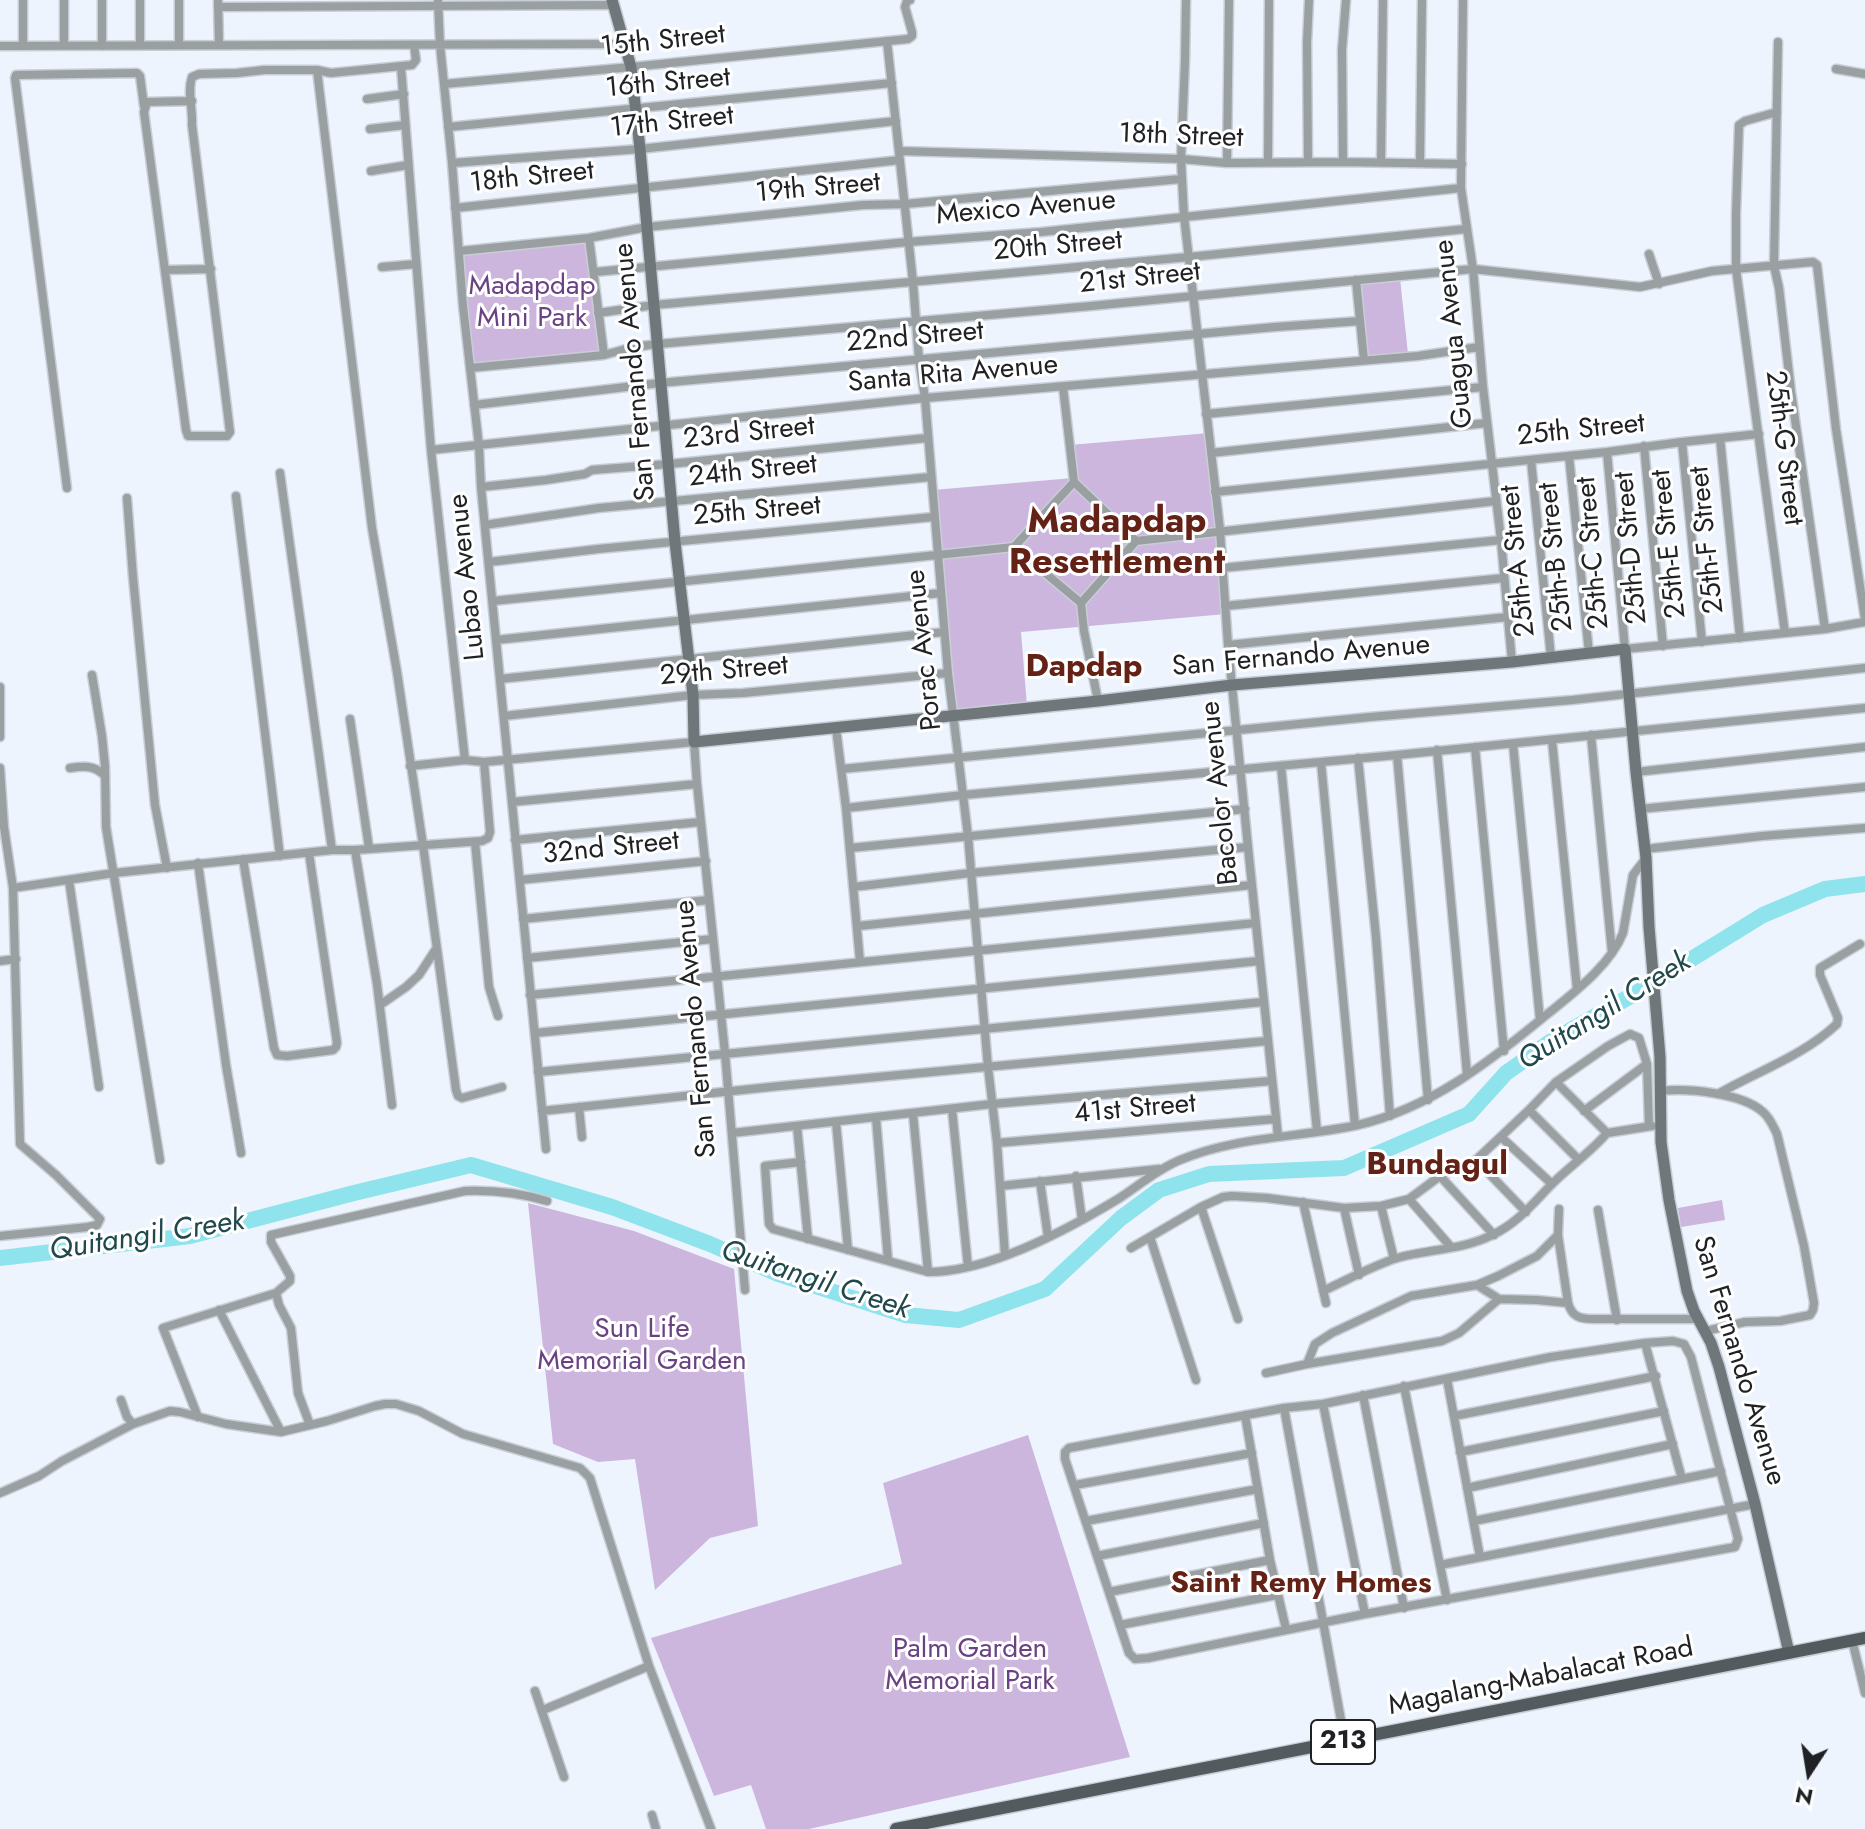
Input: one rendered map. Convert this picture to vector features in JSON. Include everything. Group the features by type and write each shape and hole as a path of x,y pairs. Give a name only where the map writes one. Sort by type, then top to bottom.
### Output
{"main road":[{"name":"San Fernando Avenue","path":"613,2 631,67 640,149 675,542 693,695 694,742 1232,685 1512,662 1625,649 1658,1023 1660,1091 1655,1126 1687,1291 1719,1367 1789,1653"},
{"name":"Magalang-Mabalacat Road","path":"896,1829 1859,1639"}],"street":[{"path":"23,0 23,46"},
{"path":"64,0 64,45"},
{"path":"102,0 102,46"},
{"path":"140,0 140,45"},
{"path":"179,0 179,45"},
{"path":"887,41 912,36 905,7 910,0"},
{"name":"Bacolor Avenue","path":"1186,0 1181,179 1220,530 1228,645 1278,1136"},
{"path":"1227,163 1229,0"},
{"path":"1268,162 1269,0"},
{"path":"1308,162 1309,0"},
{"path":"1343,162 1342,50 1346,0"},
{"path":"1381,163 1383,0"},
{"path":"1420,163 1422,0"},
{"name":"Guagua Avenue","path":"1463,0 1461,188 1473,269 1512,662"},
{"path":"219,45 218,3 613,2"},
{"name":"Lubao Avenue","path":"438,3 463,306 546,1149"},
{"name":"15th Street","path":"444,84 887,41"},
{"name":"Porac Avenue","path":"887,41 925,398 948,673 968,836 1005,1255"},
{"path":"1778,42 1774,266 1825,629"},
{"path":"0,46 624,44"},
{"path":"67,488 16,75 137,73 140,76 187,433 192,436 227,436 230,432 192,125 189,85 192,77 264,70 331,73 401,67 415,63 414,45"},
{"path":"401,67 431,450 465,760"},
{"path":"1836,69 1865,74"},
{"path":"317,70 372,528 423,845 449,1047 458,1096 466,1097 502,1087"},
{"name":"16th Street","path":"448,127 892,83"},
{"path":"367,99 404,94"},
{"path":"144,106 147,102 192,101"},
{"name":"25th-G Street","path":"1777,112 1739,125 1736,269 1785,633"},
{"name":"17th Street","path":"452,163 640,149 896,121"},
{"path":"370,129 405,125"},
{"name":"18th Street","path":"455,208 900,156 1462,164"},
{"path":"371,171 408,165"},
{"name":"19th Street","path":"460,251 589,238 647,227 863,205 905,204 1181,179"},
{"name":"Mexico Avenue","path":"595,272 1041,232 1461,188"},
{"name":"20th Street","path":"598,313 654,305 1466,229"},
{"path":"589,238 604,355"},
{"path":"1649,254 1659,284"},
{"name":"21st Street","path":"470,368 604,355 658,344 1473,269 1640,287 1712,271 1813,262 1817,265 1836,429 1865,620"},
{"path":"382,267 416,264"},
{"path":"165,270 211,269"},
{"path":"1356,280 1364,360"},
{"name":"22nd Street","path":"474,405 660,383 1360,321"},
{"name":"Santa Rita Avenue","path":"431,450 925,398 1202,376 1418,356 1479,347"},
{"path":"1063,387 1074,482 1136,541"},
{"path":"1206,414 1483,387"},
{"path":"1211,453 1487,423"},
{"name":"25th Street","path":"1215,492 1759,434"},
{"name":"23rd Street","path":"481,487 546,480 585,474 592,470 927,438"},
{"name":"25th-F Street","path":"1720,438 1740,638"},
{"name":"25th-E Street","path":"1682,442 1702,642"},
{"name":"25th-D Street","path":"1644,446 1663,646"},
{"name":"25th-C Street","path":"1607,452 1625,649"},
{"name":"25th-B Street","path":"1569,456 1589,653"},
{"name":"25th-A Street","path":"1531,460 1551,657"},
{"path":"280,473 332,850"},
{"name":"24th Street","path":"485,525 599,508 931,477"},
{"path":"493,601 1014,547 1074,482"},
{"path":"236,496 280,856"},
{"path":"127,498 155,805 167,868"},
{"path":"1081,603 1136,541 1496,501"},
{"name":"25th Street","path":"489,562 933,517"},
{"path":"1222,568 1501,540"},
{"path":"1014,547 1081,603 1098,701"},
{"path":"1225,606 1504,578"},
{"path":"496,640 941,593"},
{"path":"1228,645 1508,617"},
{"name":"San Fernando Avenue","path":"1625,649 1825,629 1865,620"},
{"path":"500,679 944,632"},
{"path":"842,769 1630,694 1865,668"},
{"name":"29th Street","path":"504,716 693,695 948,673"},
{"path":"92,675 102,736 106,827 160,1160"},
{"path":"0,687 0,737"},
{"path":"846,808 1865,708"},
{"path":"350,719 369,848"},
{"path":"836,728 860,962"},
{"path":"1591,735 1612,953"},
{"path":"1552,740 1577,989"},
{"name":"San Fernando Avenue","path":"410,766 694,742 745,1290"},
{"path":"1513,744 1540,1020"},
{"path":"1475,747 1504,1051"},
{"path":"1636,772 1865,747"},
{"path":"1437,750 1467,1074"},
{"path":"1397,755 1428,1100"},
{"path":"1358,758 1390,1116"},
{"path":"13,888 198,863 332,850 475,842 488,838 490,832 484,762"},
{"path":"1321,762 1355,1125"},
{"path":"1281,766 1317,1131"},
{"path":"0,768 13,888 20,1144 100,1219 97,1225 88,1227 0,1236"},
{"path":"70,768 96,768 104,775"},
{"path":"512,802 697,784"},
{"path":"1640,809 1865,787"},
{"path":"850,848 1245,809"},
{"path":"515,840 701,822"},
{"path":"1000,1186 1160,1168 1217,1147 1355,1125 1390,1116 1428,1100 1504,1051 1577,989 1612,953 1623,933 1633,875 1645,853 1762,836 1865,828"},
{"path":"475,842 489,987 498,1016"},
{"path":"853,887 1248,847"},
{"path":"355,850 380,1005 392,1105"},
{"path":"243,859 274,1048 277,1055 287,1056 333,1050 337,1043 309,853"},
{"name":"32nd Street","path":"520,880 706,861"},
{"path":"198,863 241,1153"},
{"path":"69,880 99,1087"},
{"path":"858,926 1252,885"},
{"path":"523,919 709,900"},
{"path":"530,995 1256,923"},
{"path":"527,958 713,939"},
{"path":"1718,1095 1801,1052 1837,1024 1838,1018 1820,968 1860,944"},
{"path":"380,1005 419,975 436,948"},
{"path":"0,961 16,959"},
{"path":"535,1033 1259,961"},
{"path":"538,1072 1263,1002"},
{"path":"1131,1248 1201,1207 1232,1196 1344,1208 1381,1206 1409,1199 1440,1176 1476,1160 1556,1082 1615,1041 1630,1034 1639,1038 1647,1064 1655,1126 1607,1133 1526,1212 1494,1235 1475,1243 1394,1259 1323,1291"},
{"path":"542,1111 1267,1041"},
{"path":"1584,1111 1647,1064"},
{"path":"732,1133 992,1104 1271,1081"},
{"path":"1556,1082 1607,1133"},
{"path":"1660,1091 1700,1091 1750,1103 1761,1110 1774,1126 1804,1246 1814,1307 1812,1312 1806,1317 1745,1322 1706,1331"},
{"path":"579,1107 582,1137"},
{"path":"952,1109 968,1267"},
{"path":"1529,1110 1579,1160"},
{"path":"913,1114 928,1272"},
{"path":"876,1118 888,1260"},
{"name":"41st Street","path":"997,1143 1276,1119"},
{"path":"836,1122 848,1250"},
{"path":"797,1126 808,1239"},
{"path":"1501,1137 1552,1184"},
{"path":"1476,1160 1526,1212"},
{"path":"801,1162 765,1166 769,1224 776,1230 928,1272 968,1267 1048,1237 1121,1197 1160,1168"},
{"path":"1076,1176 1082,1220"},
{"path":"1440,1176 1494,1235"},
{"path":"1040,1181 1048,1237"},
{"path":"198,1417 163,1328 276,1293 290,1281 271,1242 271,1235 465,1191 493,1190 547,1201"},
{"path":"1409,1199 1451,1247"},
{"path":"1303,1202 1326,1303"},
{"path":"1381,1206 1394,1259"},
{"path":"1201,1207 1238,1319"},
{"path":"1344,1208 1359,1275"},
{"path":"1559,1209 1558,1235 1568,1303 1578,1318 1698,1319"},
{"path":"1598,1210 1617,1320"},
{"path":"1307,1364 1312,1349 1319,1341 1411,1296 1477,1285 1537,1256 1558,1235"},
{"path":"1150,1237 1196,1380"},
{"path":"1477,1285 1499,1299 1568,1303"},
{"path":"276,1293 291,1328 298,1393 310,1425"},
{"path":"1266,1373 1442,1341 1459,1333 1499,1299"},
{"path":"219,1310 281,1432"},
{"path":"1680,1342 1686,1346 1691,1357 1731,1509 1738,1539 1736,1546 1138,1659 1129,1653 1065,1459 1069,1448 1447,1379 1551,1357 1645,1343 1680,1342"},
{"path":"1645,1343 1682,1479"},
{"path":"1454,1416 1656,1376"},
{"path":"1447,1379 1480,1557"},
{"path":"1404,1386 1447,1600"},
{"path":"1363,1395 1404,1608"},
{"path":"121,1400 133,1424"},
{"path":"0,1493 39,1476 133,1424 170,1411 281,1432 375,1406 396,1404 419,1411 463,1434 570,1464 590,1478 649,1666 711,1829"},
{"path":"1323,1404 1365,1614"},
{"path":"1284,1408 1345,1742"},
{"path":"1460,1452 1664,1411"},
{"path":"1245,1415 1270,1560 1286,1629"},
{"path":"1467,1488 1673,1444"},
{"path":"1075,1485 1252,1453"},
{"path":"1474,1521 1721,1471"},
{"path":"1086,1521 1258,1489"},
{"path":"1440,1565 1755,1504"},
{"path":"1097,1556 1264,1523"},
{"path":"1109,1592 1270,1560"},
{"path":"1120,1625 1277,1595"},
{"path":"1859,1639 1865,1693"},
{"path":"543,1710 649,1666"},
{"path":"535,1691 564,1777"},
{"path":"652,1815 656,1829"}],"green space":[{"name":"Madapdap Mini Park","path":"589,238 604,355 470,368 460,251"},
{"path":"1400,278 1408,354 1367,358 1359,282"},
{"path":"1209,433 1226,614 1021,632 1027,706 953,712 933,490 1073,478 1070,445"},
{"path":"1722,1200 1725,1220 1681,1227 1678,1208"},
{"name":"Sun Life Memorial Garden","path":"528,1203 634,1231 734,1269 758,1526 710,1538 655,1590 635,1459 598,1462 553,1444"},
{"name":"Palm Garden Memorial Park","path":"1028,1435 1130,1757 809,1829 766,1829 751,1785 714,1796 651,1638 902,1564 883,1483"}],"waterway":[{"name":"Quitangil Creek","path":"0,1258 190,1236 471,1165 612,1207 778,1274 905,1315 959,1320 1045,1289 1121,1218 1159,1190 1209,1174 1344,1168 1469,1114 1506,1073 1550,1042 1763,915 1825,889 1865,884"}],"district":[{"name":"Madapdap Resettlement","path":"1117,544"},
{"name":"Dapdap","path":"1084,668"},
{"name":"Bundagul","path":"1437,1166"},
{"name":"Saint Remy Homes","path":"1301,1585"}]}
